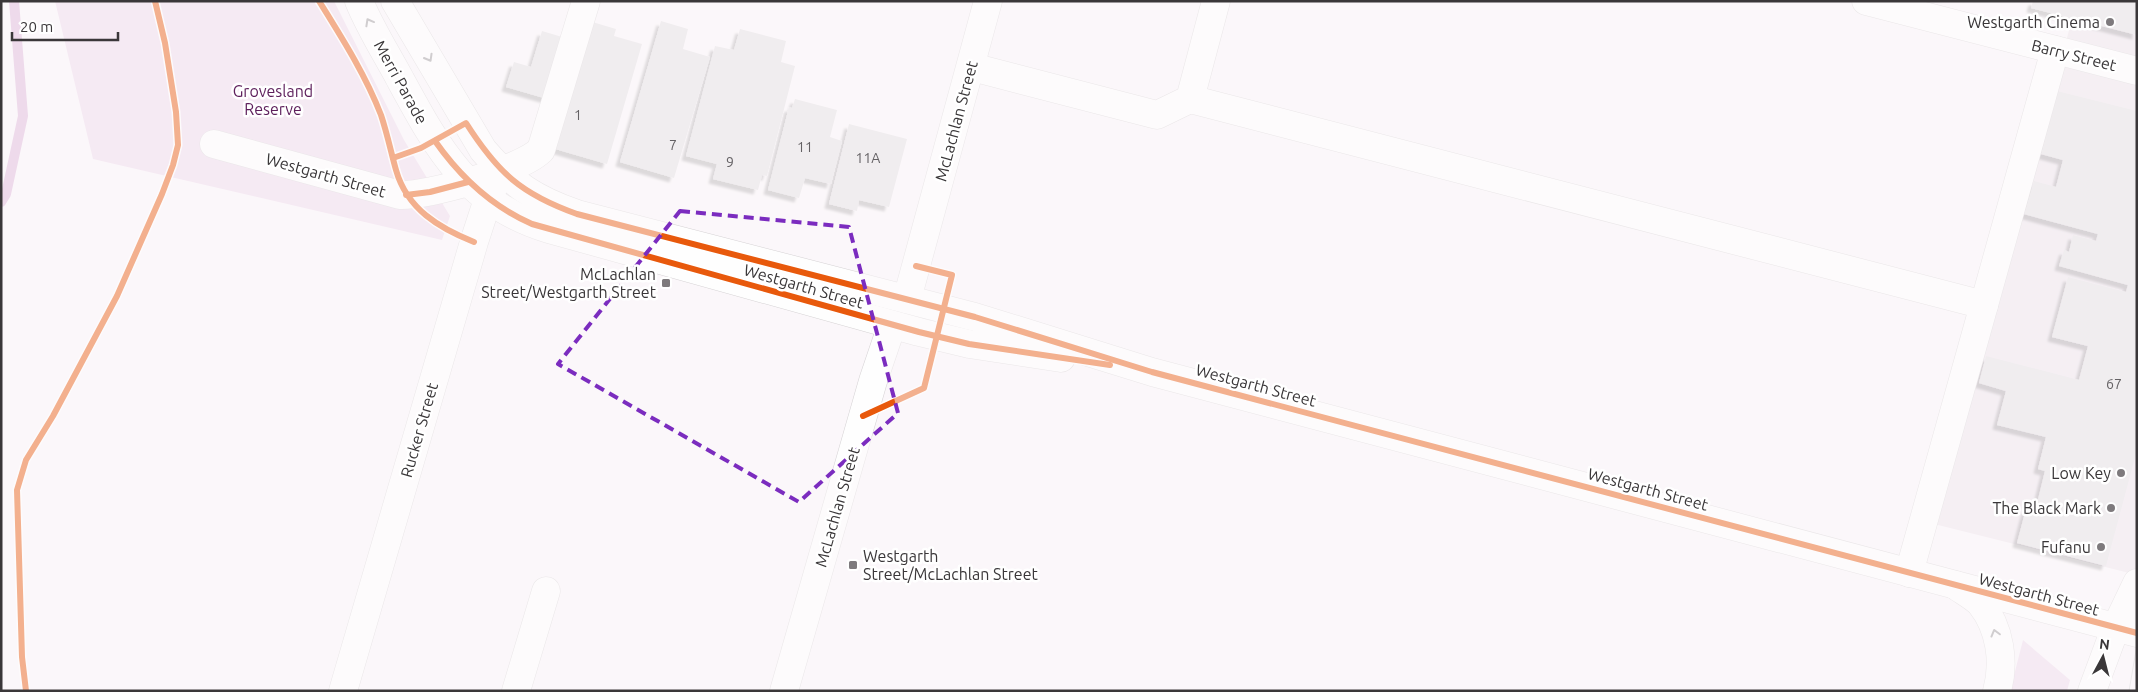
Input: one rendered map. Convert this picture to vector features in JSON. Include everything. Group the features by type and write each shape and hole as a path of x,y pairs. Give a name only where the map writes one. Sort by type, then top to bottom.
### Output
{"main road":[{"name":"Merri Parade","path":"359,1 429,133 478,190"},
{"path":"395,1 466,123 483,150 501,170 533,156 541,150 586,1"},
{"name":"McLachlan Street","path":"784,691 873,381 892,325 907,299 972,66 988,1"},
{"path":"1190,99 1216,1"},
{"name":"Barry Street","path":"1866,1 2137,71"},
{"path":"1909,573 2055,50"},
{"path":"972,66 1157,115 1190,99 1984,305"},
{"name":"Westgarth Street","path":"214,144 400,195 478,190 507,212 532,224 892,325 969,344 1152,372"},
{"name":"Rucker Street","path":"343,691 478,190 501,170"},
{"name":"Westgarth Street","path":"501,170 532,195 577,214 975,317 1152,372 2126,631"},
{"path":"2092,691 2126,631 2137,583"},
{"path":"1955,585 1980,603 1995,628 2001,656 2001,670 1997,691"},
{"path":"516,691 546,591"}],"highlighted area":[{"path":"680,211 849,227 898,413 799,502 558,364"}],"shaded area":[{"path":"2077,1 2137,1 2137,575 1934,524"}],"green space":[{"name":"Grovesland Reserve","path":"55,1 334,1 404,140 450,216 442,240 93,159"},
{"path":"2023,640 2070,680 2067,691 2010,691"}],"building":[{"name":"Westgarth Cinema","path":"2033,1 2137,1 2137,35 2031,8"},
{"path":"589,21 616,29 614,36 642,44 607,164 552,148"},
{"path":"661,21 688,29 683,49 710,57 674,178 620,162"},
{"path":"740,29 786,41 781,62 795,66 767,176 762,175 758,190 713,179 717,164 686,156 715,46 734,50"},
{"path":"542,31 569,39 551,100 506,87 514,62 531,67"},
{"path":"2057,91 2137,111 2137,450 2106,566 2017,543 2026,509 2035,512 2045,471 2038,469 2046,437 1997,425 2006,391 1979,383 1986,356 2079,380 2088,346 2052,337 2068,277 2126,292 2128,285 2059,266 2064,250 2069,252 2073,235 2096,241 2098,234 2024,214 2034,181 2056,187 2063,160 2041,154"},
{"path":"795,99 837,110 830,137 842,141 831,184 805,178 799,198 768,190 789,107 792,108"},
{"path":"849,124 907,139 889,207 859,200 857,211 829,204"}],"waterway":[{"path":"1,202 6,194 23,116 14,1"}],"tram line":[{"path":"2129,691 2137,645"}],"cycle path":[{"path":"26,691 22,657 17,490 26,460 53,416 117,296 162,194 178,145 176,112 165,43 155,1"},
{"path":"319,1 353,56 375,100 396,170 408,196 416,206 437,223 474,242"},
{"path":"393,158 421,148 466,123 489,156 512,180 541,198 577,214 975,317 1152,372 2137,633"},
{"path":"435,141 455,167 478,190 503,209 532,224 919,332 969,344 1110,365"},
{"path":"406,195 430,192 468,182"},
{"path":"863,416 924,388 952,275 916,266"}],"place":[{"name":"Westgarth Cinema","path":"2110,22"},
{"name":"McLachlan Street/Westgarth Street","path":"666,283"},
{"name":"Low Key","path":"2121,473"},
{"name":"The Black Mark","path":"2111,508"},
{"name":"Fufanu","path":"2101,547"},
{"name":"Westgarth Street/McLachlan Street","path":"853,565"}]}
